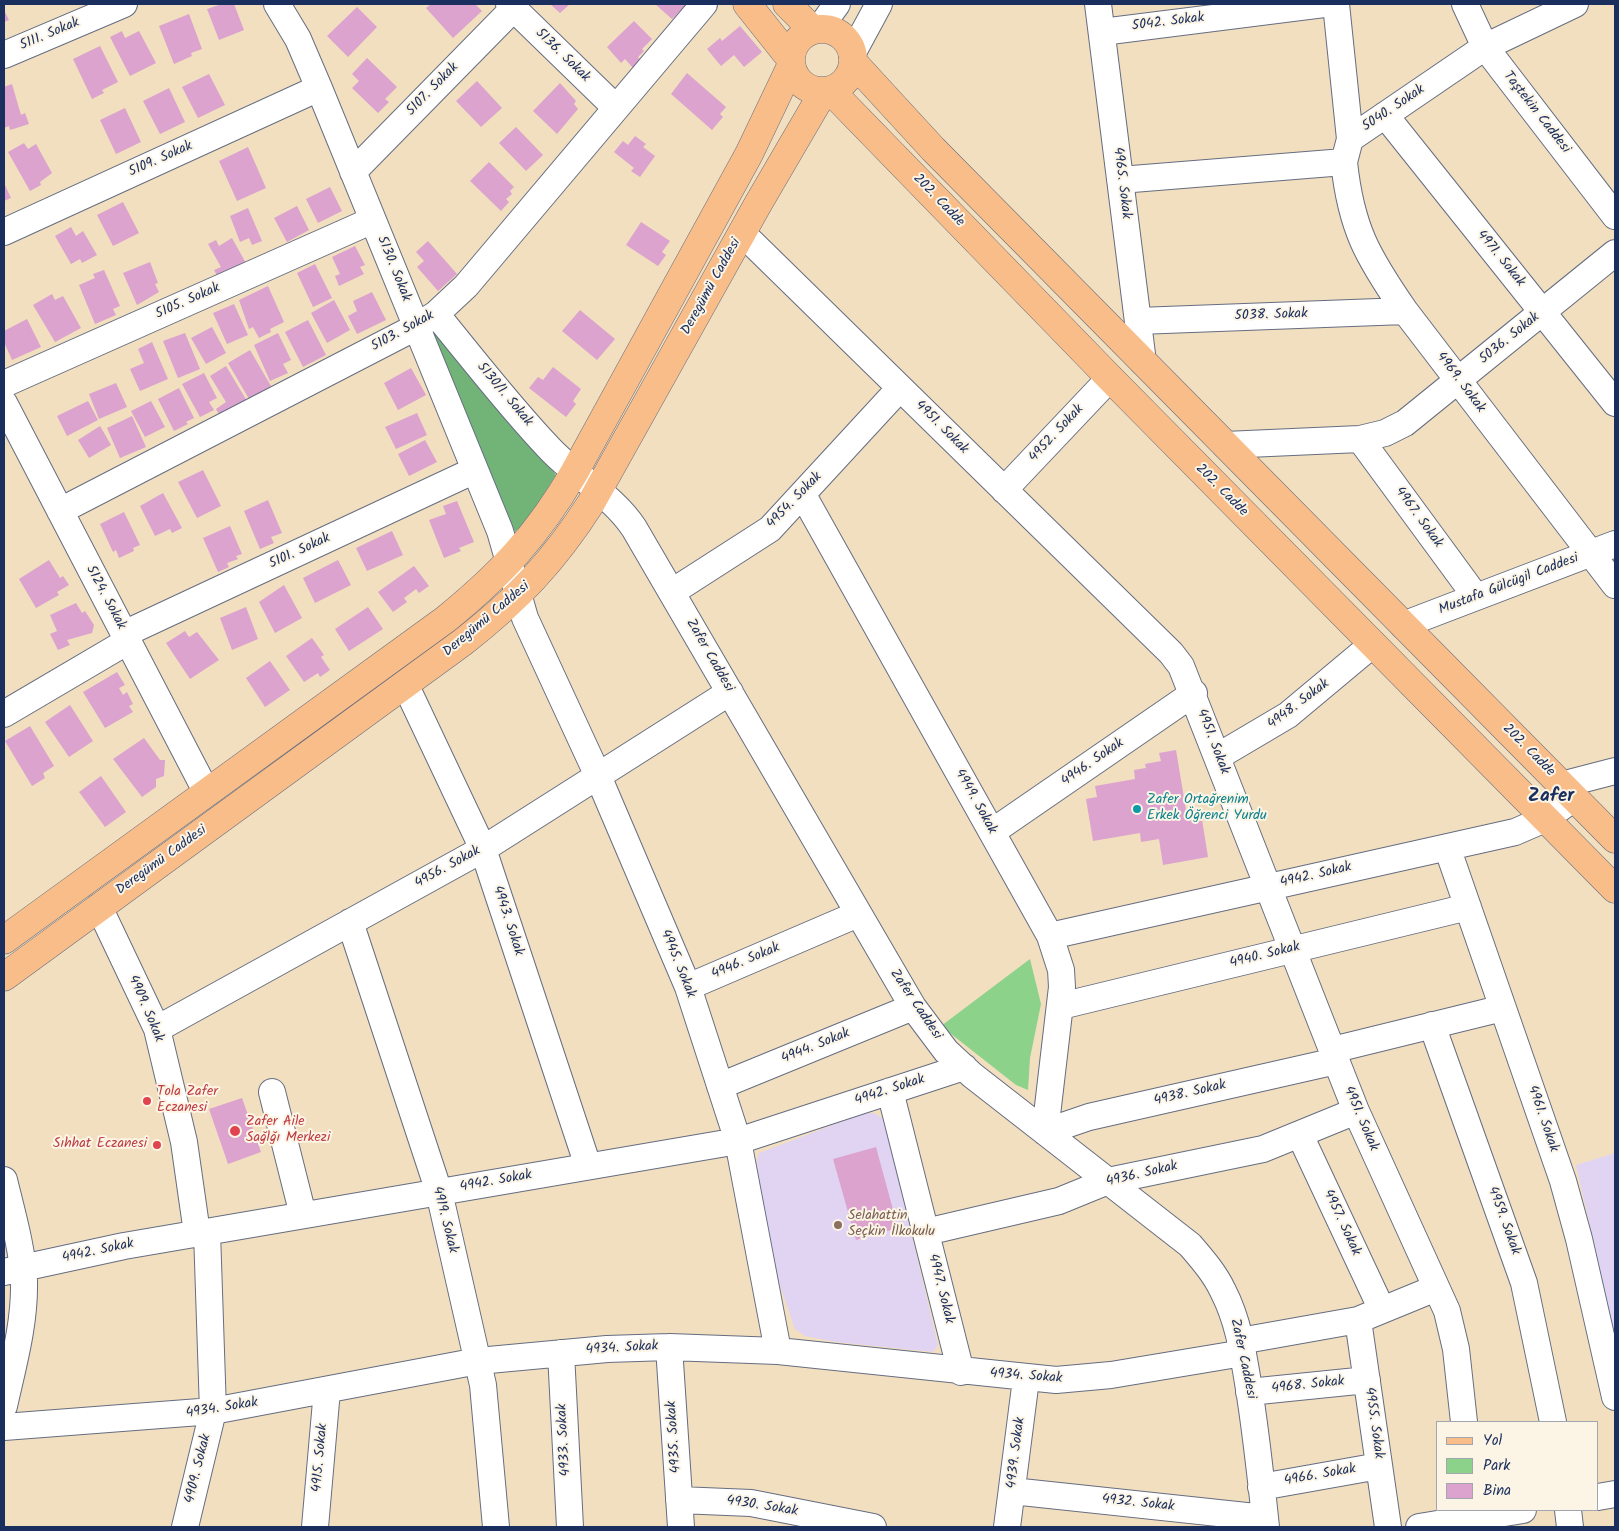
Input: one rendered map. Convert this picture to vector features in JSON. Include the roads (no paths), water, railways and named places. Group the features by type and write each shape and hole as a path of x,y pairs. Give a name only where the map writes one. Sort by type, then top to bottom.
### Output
{"main road":[{"path":"747,4 791,62 797,80 805,87 827,91 846,80 852,71 852,58 846,39 837,32 816,29 787,4"},
{"path":"791,62 796,42 816,29"},
{"name":"202. Cadde","path":"852,58 933,149 1615,839"},
{"name":"Deregümü Caddesi","path":"4,940 446,618 480,591 511,561 545,519 574,473 749,154 791,62"},
{"name":"Deregümü Caddesi","path":"4,977 463,642 518,595 555,555 599,490 742,233 827,91"},
{"name":"202. Cadde","path":"827,91 1615,889"}],"street":[{"name":"5111. Sokak","path":"4,55 124,4"},
{"name":"5130. Sokak","path":"277,4 298,39 373,220 426,321 475,470 511,561 518,595"},
{"name":"5103. Sokak","path":"60,511 426,321 466,286 704,4"},
{"path":"816,29 838,4"},
{"path":"852,58 879,4"},
{"name":"4965. Sokak","path":"1098,4 1143,362"},
{"name":"5042. Sokak","path":"1102,32 1324,4"},
{"path":"1336,4 1347,150"},
{"name":"Taştekin Caddesi","path":"1465,4 1484,47 1615,216"},
{"name":"5040. Sokak","path":"1120,180 1347,150 1385,115 1484,47 1575,4"},
{"name":"5136. Sokak","path":"511,6 616,108"},
{"name":"5107. Sokak","path":"353,172 511,6"},
{"name":"5109. Sokak","path":"4,232 319,88"},
{"name":"4971. Sokak","path":"1385,115 1615,404"},
{"name":"4969. Sokak","path":"1347,150 1355,224 1378,272 1404,311 1615,586"},
{"name":"5105. Sokak","path":"4,384 373,220"},
{"name":"4951. Sokak","path":"742,233 1171,653 1181,666 1194,694 1356,1111 1447,1311 1454,1337 1464,1421"},
{"name":"5036. Sokak","path":"1225,445 1360,438 1379,435 1396,428 1458,381 1615,252"},
{"name":"5038. Sokak","path":"1138,321 1404,311"},
{"name":"5130/1. Sokak","path":"426,321 574,473"},
{"name":"4952. Sokak","path":"1004,490 1110,378"},
{"name":"4954. Sokak","path":"672,592 770,529 900,388"},
{"name":"5124. Sokak","path":"4,403 207,793"},
{"name":"4967. Sokak","path":"1360,438 1476,597"},
{"name":"5101. Sokak","path":"4,714 126,638 475,470"},
{"name":"Zafer Caddesi","path":"574,473 599,490 624,513 672,592 913,1007 946,1050 964,1067 1045,1132 1190,1245 1209,1267 1224,1292 1235,1320 1241,1347 1249,1392 1265,1522"},
{"name":"4949. Sokak","path":"803,495 1050,936 1061,970 1061,1006 1045,1132"},
{"name":"Mustafa Gülcügil Caddesi","path":"1403,625 1615,544"},
{"name":"4945. Sokak","path":"518,595 534,638 598,776 688,987 738,1141 778,1351"},
{"name":"4948. Sokak","path":"1218,756 1288,715 1373,644"},
{"name":"4943. Sokak","path":"405,684 483,848 588,1166"},
{"name":"4956. Sokak","path":"156,1029 483,848 730,692"},
{"name":"4946. Sokak","path":"992,832 1194,694"},
{"name":"4942. Sokak","path":"1050,936 1515,832 1545,818 1568,791 1615,771"},
{"name":"4961. Sokak","path":"1447,847 1563,1181 1579,1239 1615,1397"},
{"name":"4909. Sokak","path":"99,907 156,1029 184,1142 202,1233 213,1411 185,1527"},
{"name":"4940. Sokak","path":"1061,1006 1468,907"},
{"name":"4946. Sokak","path":"688,987 858,914"},
{"name":"4919. Sokak","path":"350,922 439,1192 478,1361 487,1416 496,1527"},
{"name":"4944. Sokak","path":"720,1086 913,1007"},
{"name":"4938. Sokak","path":"1045,1132 1089,1117 1334,1055 1432,1025 1503,1008"},
{"name":"4959. Sokak","path":"1432,1025 1524,1283 1553,1421"},
{"name":"4942. Sokak","path":"13,1270 124,1246 738,1141 964,1067"},
{"name":"4947. Sokak","path":"890,1091 962,1372"},
{"path":"272,1092 303,1215"},
{"name":"4936. Sokak","path":"926,1232 1059,1201 1108,1181 1243,1154 1300,1135 1356,1111"},
{"name":"4957. Sokak","path":"1300,1135 1370,1315"},
{"path":"4,1180 13,1270 23,1311 18,1344 4,1406"},
{"name":"4934. Sokak","path":"4,1427 213,1411 478,1361 561,1353 669,1347 778,1351 1026,1379 1084,1379 1241,1347 1370,1315 1436,1288"},
{"name":"4955. Sokak","path":"1370,1315 1367,1380 1388,1527"},
{"name":"4935. Sokak","path":"669,1347 681,1527"},
{"name":"4933. Sokak","path":"561,1353 570,1527"},
{"name":"4939. Sokak","path":"1007,1527 1026,1379"},
{"name":"4968. Sokak","path":"1249,1392 1367,1380"},
{"name":"4915. Sokak","path":"315,1527 328,1390"},
{"name":"4966. Sokak","path":"1261,1487 1379,1466"},
{"name":"4932. Sokak","path":"1012,1490 1156,1517 1265,1522"},
{"path":"1599,1497 1615,1494"},
{"name":"4930. Sokak","path":"679,1500 751,1503 873,1527"},
{"path":"1419,1527 1517,1511"},
{"path":"1568,1511 1570,1527"}],"place":[{"name":"Zafer Ortağrenim Erkek Öğrenci Yurdu","path":"1137,809"},
{"name":"Tola Zafer Eczanesi","path":"147,1101"},
{"name":"Zafer Aile Sağlğı Merkezi","path":"235,1131"},
{"name":"Sıhhat Eczanesi","path":"157,1145"},
{"name":"Selahattin Seçkin İlkokulu","path":"838,1225"}],"district":[{"name":"Zafer","path":"1551,798"}]}
